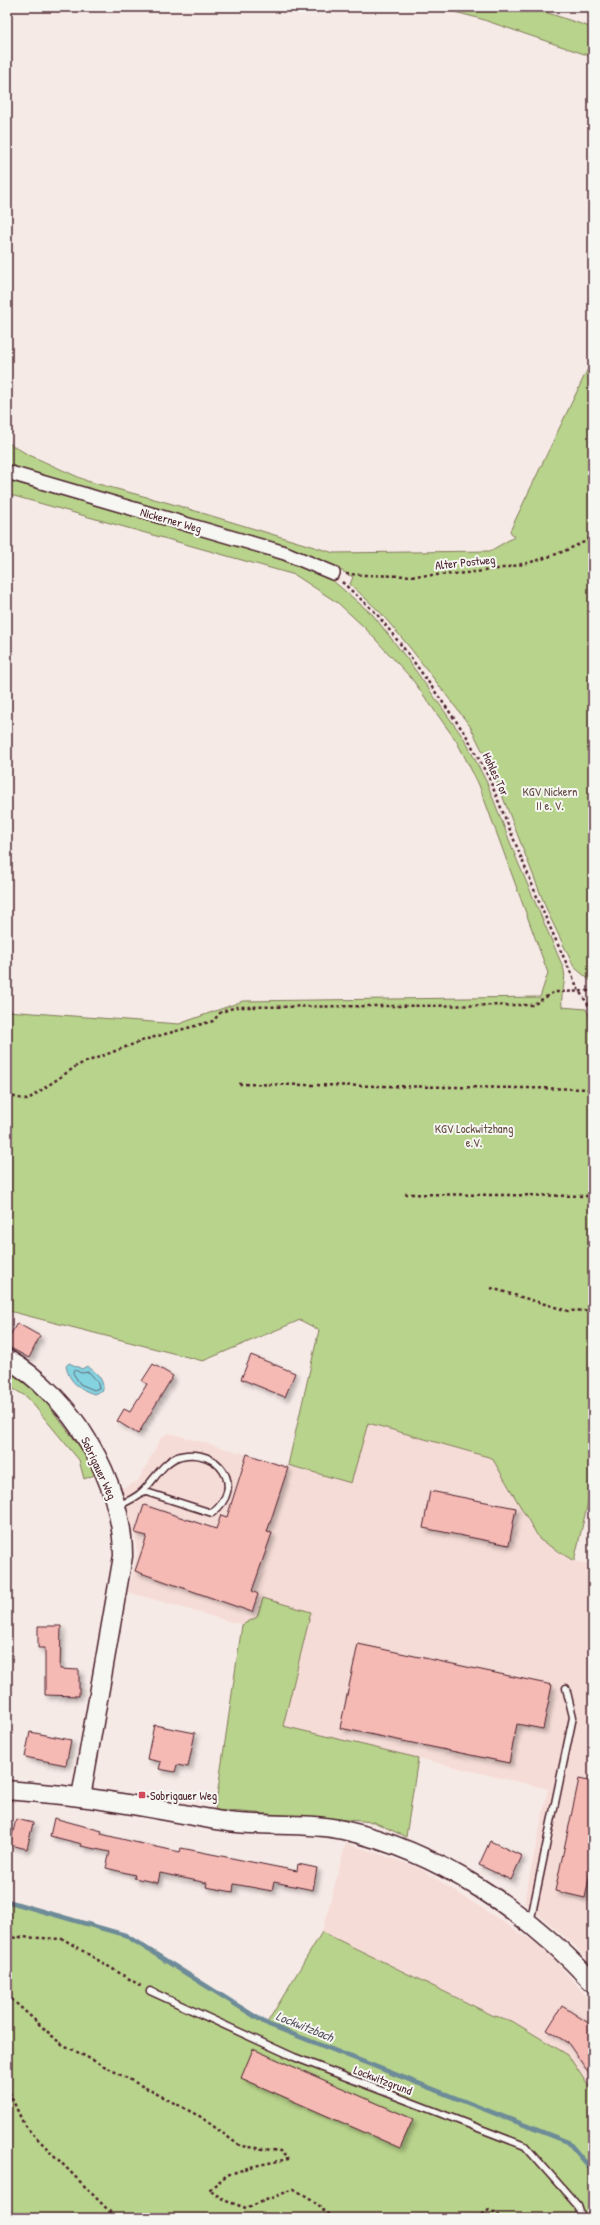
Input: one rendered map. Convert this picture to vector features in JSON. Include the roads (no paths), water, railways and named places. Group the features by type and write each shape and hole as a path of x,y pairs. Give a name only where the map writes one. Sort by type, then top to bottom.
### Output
{"main road":[{"name":"Sobrigauer Weg","path":"7,1359 36,1378 79,1427 92,1446 117,1506 123,1533 123,1556 81,1797"},
{"path":"7,1790 81,1797 230,1822 342,1830 385,1842 422,1857 500,1902 530,1924 575,1963 593,1983"}],"street":[{"name":"Nickerner Weg","path":"7,472 285,553 333,573"}],"lane":[{"path":"117,1506 133,1499 143,1491 168,1462 180,1456 196,1455 212,1460 222,1468 228,1478 226,1498 222,1505 212,1513 143,1491"},
{"path":"530,1924 573,1717 566,1688"},
{"name":"Lockwitzgrund","path":"150,1991 294,2057 525,2146 578,2206 582,2218"}],"water":[{"path":"69,1363 82,1369 87,1366 101,1379 103,1390 94,1394 79,1387 72,1381 67,1372 66,1366"}],"waterway":[{"name":"Lockwitzbach","path":"7,1901 125,1935 267,2024 568,2142 593,2171"}],"place":[{"name":"Sobrigauer Weg","path":"142,1795"}],"park label":[{"name":"KGV Nickern II e. V.","path":"550,798"},
{"name":"KGV Lockwitzhang e.V.","path":"474,1135"}]}
